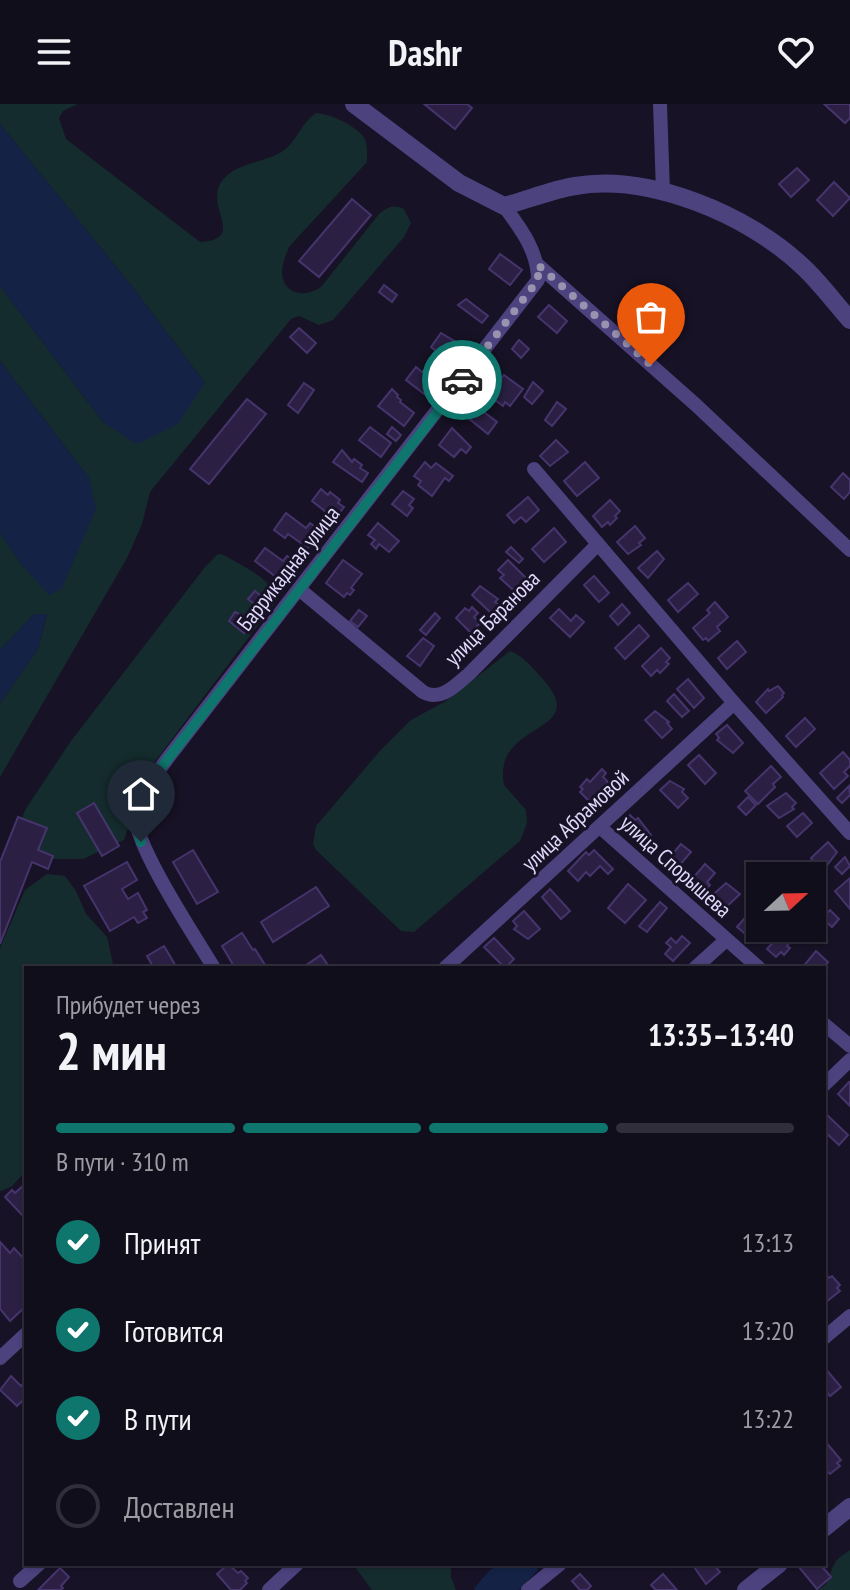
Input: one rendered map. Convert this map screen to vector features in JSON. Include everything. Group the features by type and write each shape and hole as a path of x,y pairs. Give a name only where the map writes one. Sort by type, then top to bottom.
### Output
{"street":[{"path":"354,104 459,183 504,206 525,235 538,265 696,405 850,550"},
{"path":"660,104 663,192"},
{"path":"504,206 575,186 604,184 663,192 738,220 768,239 802,265 850,320"},
{"name":"Баррикадная улица","path":"213,966 141,842 135,814 140,798 167,759 516,310 538,280 538,265"},
{"path":"534,469 850,833"},
{"name":"улица Баранова","path":"299,589 423,692 437,696 469,674 598,544"},
{"name":"улица Абрамовой","path":"447,966 734,703"},
{"name":"улица Спорышева","path":"600,827 757,966"},
{"path":"697,966 726,940"},
{"path":"826,1026 850,1046"},
{"path":"826,1083 850,1060"},
{"path":"826,1336 850,1316"},
{"path":"0,1358 24,1336"},
{"path":"826,1526 850,1507"},
{"path":"20,1581 37,1566"},
{"path":"269,1590 295,1566"},
{"path":"528,1590 558,1566"},
{"path":"746,1590 776,1566"}],"green space":[{"path":"0,104 78,104 63,111 59,118 66,139 200,242 214,240 221,235 223,228 218,191 228,175 283,151 316,113 353,127 365,139 367,162 289,247 283,262 283,280 296,292 309,293 321,287 385,210 394,207 404,209 411,223 404,237 333,320 319,325 299,316 291,319 150,492 142,524 127,558 0,777 0,703 38,649 47,615 34,614 0,650 0,533 22,565 89,478 0,361 0,286 103,422 205,383 131,285 0,124"},
{"path":"218,554 249,569 265,581 274,595 274,604 142,779 129,805 124,840 83,859 40,859 21,822 25,810 71,741"},
{"path":"510,651 539,675 554,694 557,708 550,719 512,748 504,764 504,785 526,810 527,823 520,841 414,932 401,931 316,850 313,844 316,826 379,752 411,720 446,701"},
{"path":"47,874 65,876 86,914 107,937 114,966 24,966 24,1173 11,1187 0,1191 0,948 25,890"},
{"path":"850,1550 850,1590 817,1590 827,1582 836,1561"},
{"path":"354,1566 451,1566 456,1590 372,1590"}],"water":[{"path":"0,124 131,285 205,383 178,424 137,444 103,422 0,286"},
{"path":"0,361 89,478 96,509 62,588 49,595 22,565 0,533"},
{"path":"34,614 47,614 38,649 0,703 0,650"},
{"path":"497,1566 536,1566 538,1570 519,1590 475,1590"}],"building":[{"path":"424,104 467,104 472,108 455,129"},
{"path":"824,104 850,104 850,118 845,123"},
{"path":"797,168 809,180 791,197 779,184"},
{"path":"834,182 850,198 833,216 817,200"},
{"path":"352,199 371,215 319,277 299,261"},
{"path":"500,254 522,270 510,285 489,269"},
{"path":"384,285 397,295 392,302 379,292"},
{"path":"466,299 488,316 482,323 458,305"},
{"path":"549,305 567,321 557,333 538,317"},
{"path":"299,328 316,343 307,353 290,337"},
{"path":"441,333 461,345 459,347 462,349 452,363 431,347"},
{"path":"519,340 529,349 521,358 512,349"},
{"path":"416,367 422,372 424,370 437,383 427,396 406,380"},
{"path":"504,375 523,389 510,406 505,402 503,406 483,391 491,381 496,385"},
{"path":"533,382 543,391 532,404 524,397"},
{"path":"304,383 314,390 298,413 288,405"},
{"path":"392,389 400,402 414,413 404,426 378,406"},
{"path":"247,399 266,414 209,484 190,469"},
{"path":"471,402 497,422 488,434 462,413"},
{"path":"557,402 566,409 552,426 545,420"},
{"path":"370,427 391,443 381,457 359,440"},
{"path":"392,427 401,435 396,441 387,434"},
{"path":"452,428 471,447 466,453 461,449 454,457 439,445"},
{"path":"556,440 568,452 550,466 540,456"},
{"path":"342,450 368,473 362,482 333,462"},
{"path":"425,462 431,468 436,463 453,476 449,481 445,478 432,496 418,485 421,481 414,476"},
{"path":"585,462 599,478 577,496 564,481"},
{"path":"843,473 850,480 850,492 844,499 831,487"},
{"path":"321,489 328,495 330,492 344,507 335,519 312,501"},
{"path":"403,491 414,499 409,505 413,508 407,516 392,504"},
{"path":"528,497 539,510 526,522 521,517 514,523 507,515"},
{"path":"610,500 620,511 610,525 608,522 602,527 593,516"},
{"path":"286,513 306,528 310,523 321,531 308,548 288,534 285,538 274,530"},
{"path":"378,523 399,541 389,552 379,544 376,549 371,544 375,540 368,535"},
{"path":"635,526 645,538 628,554 617,542"},
{"path":"554,528 566,542 544,562 532,549"},
{"path":"511,547 523,559 519,563 506,552"},
{"path":"265,548 283,561 287,556 296,567 284,583 255,561"},
{"path":"657,551 664,559 648,578 638,568"},
{"path":"343,560 362,574 351,588 354,590 344,597 326,583"},
{"path":"508,560 526,578 513,590 500,578 504,575 498,570"},
{"path":"594,576 609,593 599,602 584,585"},
{"path":"688,583 698,594 678,612 668,600"},
{"path":"480,586 498,599 495,602 499,605 491,613 472,595"},
{"path":"255,591 267,601 260,609 248,599"},
{"path":"715,602 728,617 717,627 720,631 708,641 706,638 703,640 693,628 710,613 707,610"},
{"path":"622,604 630,613 618,625 610,616"},
{"path":"472,607 478,613 474,617 480,623 471,633 456,618 465,608 469,611"},
{"path":"559,609 571,621 576,615 584,622 570,637 550,618"},
{"path":"359,610 367,616 358,627 350,621"},
{"path":"235,612 246,617 244,619 251,625 244,633 229,621"},
{"path":"435,613 440,618 426,635 420,630"},
{"path":"639,625 649,636 625,659 615,648"},
{"path":"423,638 434,646 420,666 407,656"},
{"path":"737,641 746,652 727,669 718,658"},
{"path":"661,648 670,658 666,662 669,664 660,673 657,670 651,676 642,666"},
{"path":"688,679 704,698 694,708 677,689"},
{"path":"778,686 784,693 783,697 766,713 756,702 768,689"},
{"path":"674,694 689,711 682,717 667,701"},
{"path":"655,711 669,722 672,729 662,738 645,720"},
{"path":"805,718 815,729 796,747 786,736"},
{"path":"727,725 743,743 733,753 717,740 716,734"},
{"path":"843,752 850,760 850,766 844,772 848,776 834,789 820,773"},
{"path":"699,755 716,773 705,784 688,765"},
{"path":"771,766 781,777 758,804 745,791"},
{"path":"602,769 606,773 603,777 608,782 590,802 580,792 583,789 580,787 587,779 590,782"},
{"path":"670,781 684,789 682,792 688,798 678,808 660,790"},
{"path":"849,786 850,795 842,803 837,798"},
{"path":"786,793 796,803 792,807 794,809 779,818 767,806"},
{"path":"748,797 756,805 746,815 738,807"},
{"path":"94,803 119,846 102,856 77,813"},
{"path":"803,813 812,823 797,837 787,826"},
{"path":"630,815 635,820 638,818 651,835 641,846 620,825"},
{"path":"18,817 47,828 38,850 53,856 48,869 32,862 0,944 0,862"},
{"path":"828,842 837,852 828,864 814,862 811,858"},
{"path":"681,844 691,852 673,873 664,864"},
{"path":"193,850 218,892 197,904 173,862"},
{"path":"594,850 613,869 608,874 600,866 590,876 586,872 578,881 568,871 586,852 589,855"},
{"path":"845,857 850,866 842,874 835,867"},
{"path":"127,862 137,880 122,889 128,899 138,893 147,910 143,912 147,918 138,923 134,917 110,931 84,886"},
{"path":"705,864 715,873 703,893 699,889 696,892 688,884"},
{"path":"850,878 850,909 835,891"},
{"path":"726,883 740,894 720,913 706,901"},
{"path":"628,884 646,900 625,923 608,908"},
{"path":"316,887 329,906 273,942 261,922"},
{"path":"550,889 570,911 561,919 542,897"},
{"path":"660,902 667,908 647,932 639,926"},
{"path":"830,910 839,919 832,927 826,922 826,914"},
{"path":"524,911 540,929 528,939 514,929 517,926 513,921"},
{"path":"746,917 746,934 737,927"},
{"path":"242,933 266,966 234,966 222,946"},
{"path":"682,936 690,943 673,961 665,954 671,947 666,943 671,938 676,943"},
{"path":"494,938 514,959 503,966 484,947"},
{"path":"773,942 790,942 787,946 790,948 784,955 781,952 776,957 767,949"},
{"path":"164,946 176,966 153,966 147,956"},
{"path":"816,951 828,962 825,966 804,966"},
{"path":"321,955 329,966 305,966"},
{"path":"850,1083 850,1106 838,1094"},
{"path":"826,1114 848,1135 839,1145 826,1133"},
{"path":"24,1185 24,1217 5,1197 12,1190 15,1193"},
{"path":"0,1242 10,1253 14,1248 24,1259 24,1308 10,1321 0,1309"},
{"path":"826,1274 840,1285 837,1288 840,1291 826,1302"},
{"path":"826,1369 841,1387 830,1396 826,1391"},
{"path":"11,1376 21,1386 24,1385 24,1399 17,1406 0,1390"},
{"path":"826,1442 841,1460 837,1463 840,1466 830,1474 826,1470"},
{"path":"230,1566 248,1578 247,1583 240,1590 231,1590 217,1574"},
{"path":"693,1566 715,1566 720,1572 706,1584"},
{"path":"798,1566 822,1566 831,1577 817,1589"},
{"path":"60,1568 69,1577 61,1586 63,1588 38,1590"},
{"path":"580,1574 591,1586 587,1590 580,1590 572,1581"},
{"path":"663,1574 677,1590 656,1590 651,1585"}],"way so far":[{"path":"462,380 538,280 538,265 651,365"}],"route":[{"path":"141,842 135,814 140,798 153,778 462,380"}]}
